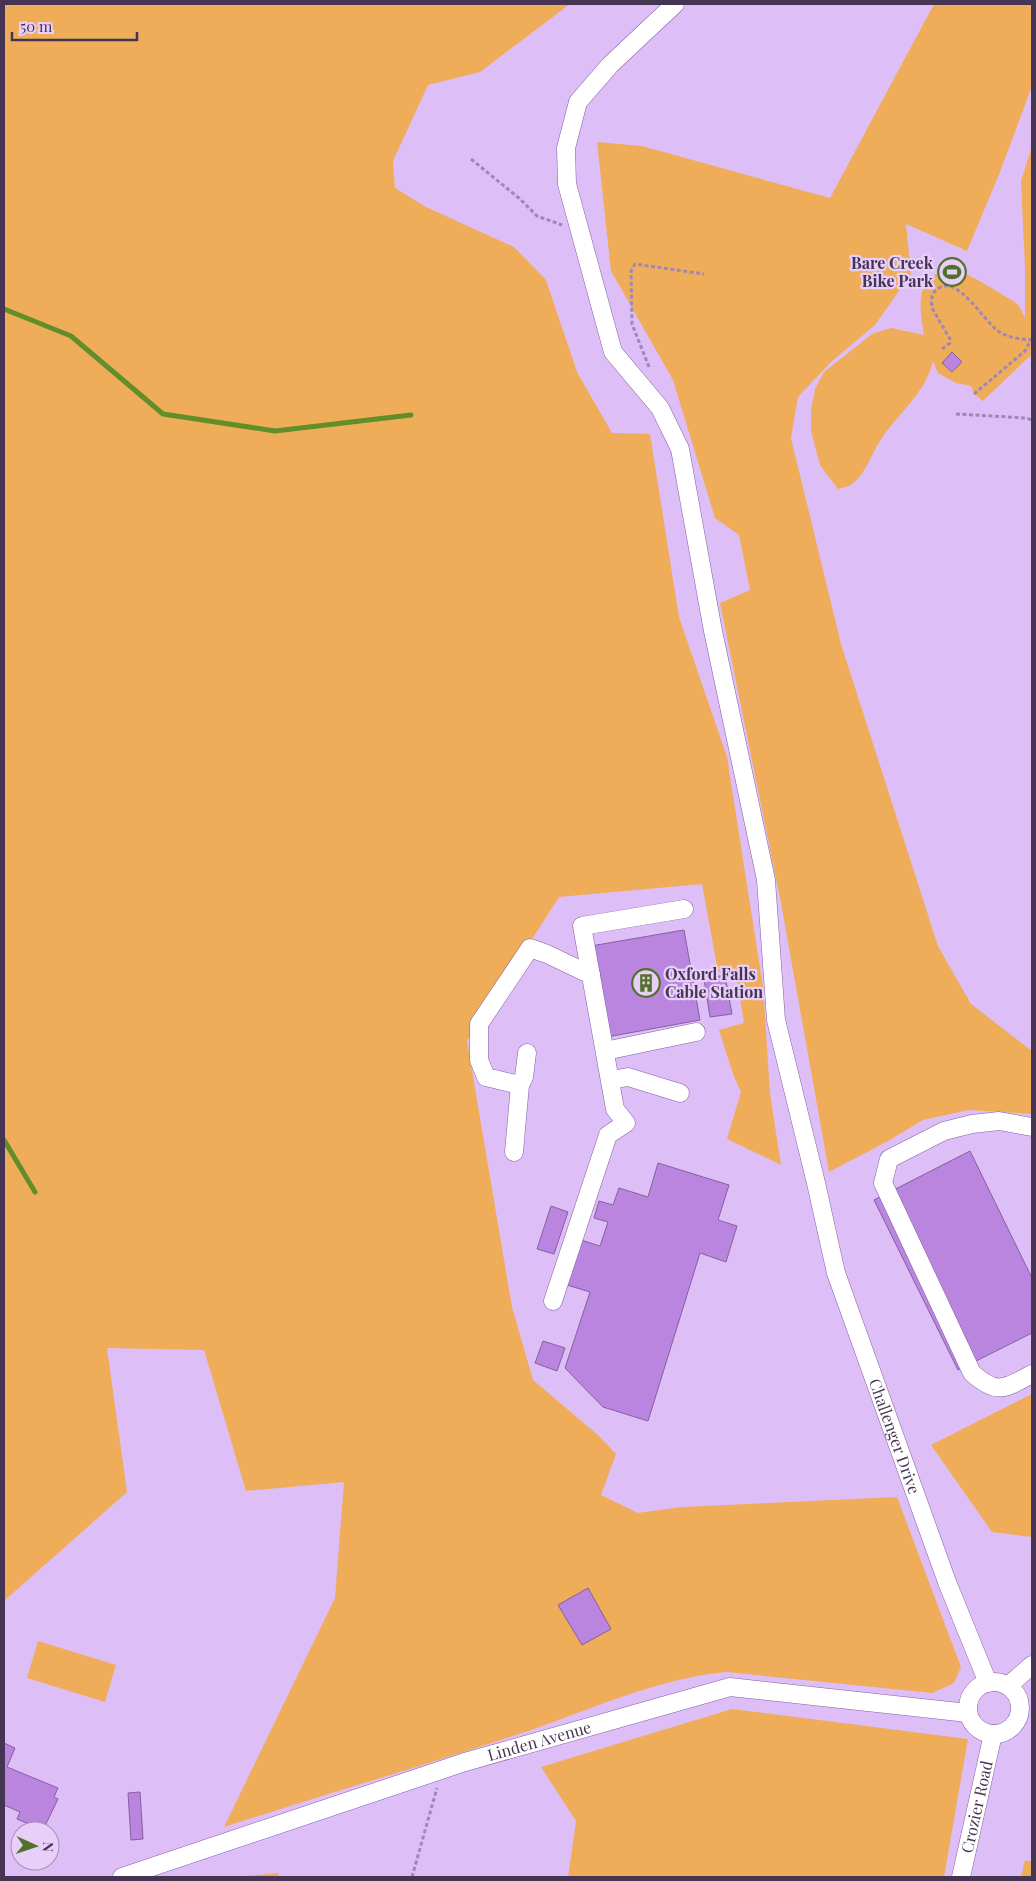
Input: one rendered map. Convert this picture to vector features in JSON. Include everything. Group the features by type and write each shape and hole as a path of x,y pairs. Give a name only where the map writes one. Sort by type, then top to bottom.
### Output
{"street":[{"name":"Challenger Drive","path":"675,4 610,65 578,102 566,148 567,184 613,352 660,408 680,449 713,631 766,880 776,1020 836,1273 947,1582 988,1683"},
{"path":"553,1302 608,1135 626,1122 615,1109 582,926 684,909"},
{"path":"520,1085 486,1078 479,1060 479,1024 530,948 592,975"},
{"path":"606,1051 696,1032"},
{"path":"514,1152 520,1085 524,1077 527,1053"},
{"path":"611,1080 628,1077 680,1094"},
{"path":"1032,1127 999,1121 972,1124 944,1131 889,1159 882,1183 972,1373 986,1385 998,1388 1010,1385 1032,1374"},
{"path":"1008,1686 1032,1665"},
{"path":"995,1682 1008,1686 1016,1695 1025,1720 1003,1732 992,1734 982,1731 973,1723 968,1713 969,1700 976,1689 988,1683 995,1682"},
{"name":"Linden Avenue","path":"122,1877 442,1770 730,1687 968,1713"},
{"name":"Crozier Road","path":"961,1877 992,1734"}],"path":[{"path":"470,159 538,216 556,224 579,228"},
{"path":"651,376 632,324 631,271 635,264 644,264 704,274"},
{"path":"942,349 950,343 950,338 932,308 932,303 934,293 941,286 947,285 959,289 994,328 1001,333 1020,339 1032,339"},
{"path":"974,394 1025,350 1032,339"},
{"path":"956,414 1016,417 1032,420"},
{"path":"412,1877 442,1770"}],"shaded area":[{"path":"4,4 570,4 480,72 428,85 393,161 395,188 426,207 514,247 546,280 577,372 612,433 650,434 679,617 727,757 763,987 770,1093 781,1165 727,1139 741,1092 734,1077 719,1030 744,1023 736,972 718,972 702,884 559,897 467,1041 512,1307 533,1380 598,1435 616,1454 601,1495 638,1513 681,1507 897,1497 961,1667 954,1683 932,1693 726,1672 701,1675 652,1687 493,1743 224,1827 335,1598 344,1482 246,1491 204,1350 107,1348 127,1492 4,1601"},
{"path":"934,4 1032,4 1032,86 1000,172 967,251 906,224 911,274 875,325 831,362 798,397 791,438 841,644 938,946 971,1004 1032,1051 1032,1114 969,1110 923,1120 829,1172 781,903 720,603 750,590 739,535 715,518 673,380 611,271 597,142 642,146 830,198"},
{"path":"1032,146 1032,354 983,401 974,394 971,386 956,383 938,373 933,361 918,393 882,438 860,476 849,486 838,489 820,465 811,431 811,410 815,389 824,372 872,334 891,328 924,335 921,310 922,293 930,279 944,272 963,273 986,285 1015,302 1025,318 1021,181"},
{"path":"1032,1394 1032,1537 992,1532 931,1445"},
{"path":"38,1641 116,1665 105,1702 27,1678"},
{"path":"732,1709 968,1739 944,1877 568,1877 576,1821 541,1767"},
{"path":"1025,1860 1032,1862 1032,1877 1021,1877"},
{"path":"279,1873 278,1877 234,1877"}],"building":[{"path":"952,352 962,362 952,372 942,363"},
{"name":"Oxford Falls Cable Station","path":"684,930 700,1020 607,1037 591,946"},
{"path":"725,975 732,1014 710,1017 704,979"},
{"path":"970,1151 1032,1278 1032,1333 958,1370 874,1200"},
{"path":"658,1163 729,1185 718,1220 737,1226 726,1262 700,1253 648,1421 603,1407 565,1368 590,1292 567,1285 581,1240 600,1246 608,1222 594,1218 599,1201 613,1205 619,1188 648,1197"},
{"path":"551,1206 568,1212 554,1254 537,1249"},
{"path":"543,1341 565,1348 557,1371 535,1363"},
{"path":"588,1588 611,1629 582,1645 558,1605"},
{"path":"4,1743 15,1748 7,1767 58,1788 54,1797 58,1799 47,1821 22,1821 17,1819 20,1812 4,1805"},
{"path":"140,1792 143,1839 131,1840 128,1793"}],"waterway":[{"path":"4,309 71,336 163,414 275,431 411,415"},
{"path":"4,1140 35,1192"}],"place":[{"name":"Bare Creek Bike Park","path":"952,272"},
{"name":"Oxford Falls Cable Station","path":"646,983"}]}
